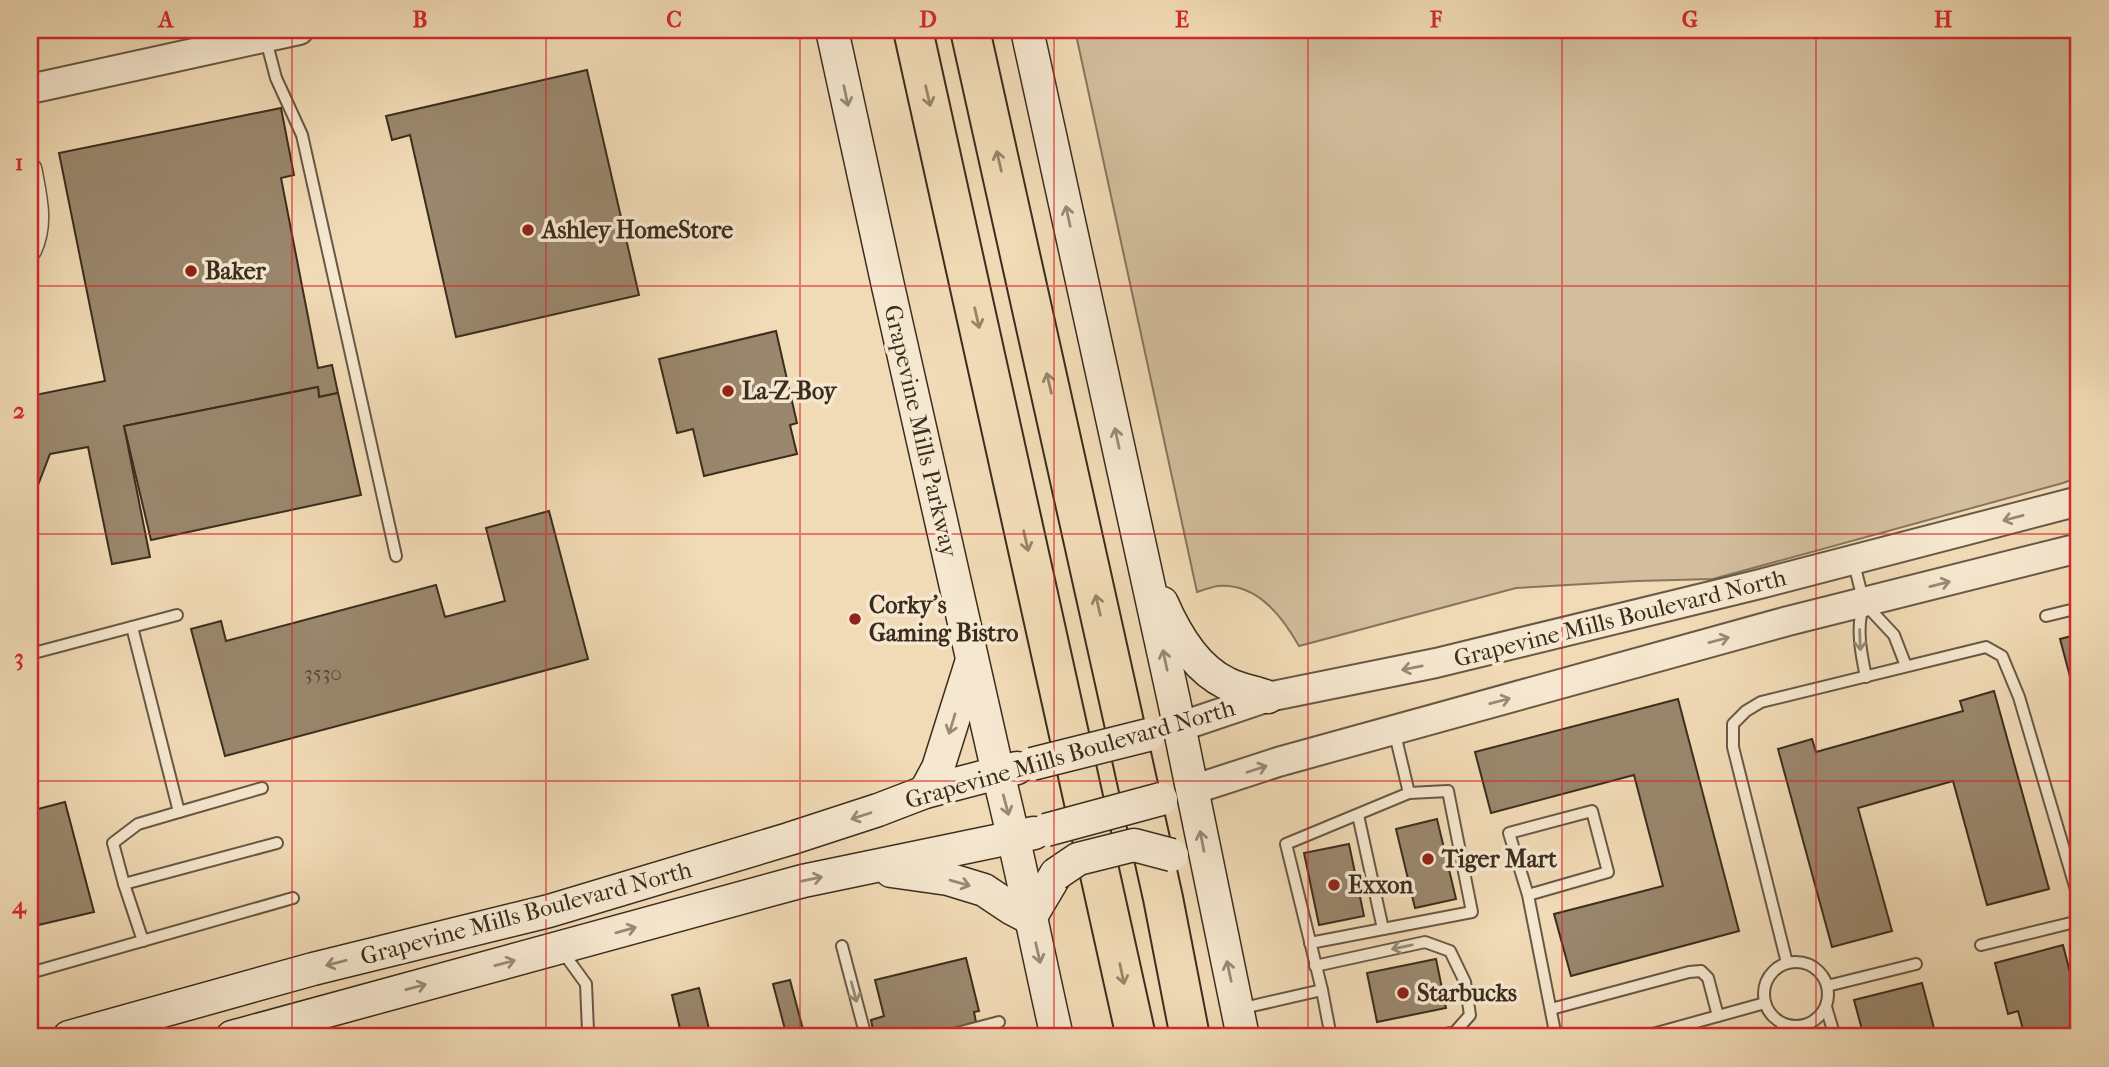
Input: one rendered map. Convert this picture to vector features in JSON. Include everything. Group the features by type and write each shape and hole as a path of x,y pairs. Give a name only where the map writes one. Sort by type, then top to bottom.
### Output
{"highway":[{"path":"913,30 1136,1037"},
{"path":"970,30 1163,898 1190,1037"}],"main road":[{"name":"Grapevine Mills Parkway","path":"832,30 972,659 1015,838 1057,1037"},
{"path":"1027,30 1179,727 1240,1023"},
{"path":"1143,561 1171,623 1199,664 1225,683 1268,697"},
{"path":"926,792 937,768 972,659"},
{"name":"Grapevine Mills Boulevard North","path":"69,1037 313,969 550,911 789,839 926,792 1179,727"},
{"name":"Grapevine Mills Boulevard North","path":"232,1037 803,881 1015,838 1192,790"},
{"path":"868,868 948,879 984,890 1030,918 1056,874 1079,859 1133,845 1172,855 1212,892"},
{"path":"550,911 561,948"}],"street":[{"path":"30,89 299,30"},
{"path":"30,170 38,212 35,237 30,249"},
{"name":"Grapevine Mills Boulevard North","path":"1179,727 1268,697 1436,663 2079,501"},
{"name":"Grapevine Mills Boulevard North","path":"1192,790 1278,762 1788,621 2079,548"}],"lane":[{"path":"265,37 276,78 302,135 396,556"},
{"path":"1853,560 1864,603 1894,635 1906,666"},
{"path":"1864,603 1860,617 1860,649 1866,677"},
{"path":"2046,616 2079,608"},
{"path":"30,654 177,615"},
{"path":"132,627 179,812"},
{"path":"1787,963 1733,747 1733,724 1746,711 1761,702 1986,648 2002,656 2019,696 2079,900"},
{"path":"1394,730 1409,793"},
{"path":"143,941 113,843 138,824 262,788"},
{"path":"1310,943 1472,912 1448,791 1409,793 1286,845 1331,1037"},
{"path":"1528,895 1608,873 1592,811 1509,833 1528,895 1556,1037"},
{"path":"1358,815 1383,929"},
{"path":"124,884 277,843"},
{"path":"30,973 293,898"},
{"path":"1981,945 2079,921"},
{"path":"1315,966 1425,942 1450,951 1465,982 1470,1014 1455,1032 1430,1037"},
{"path":"842,946 866,1037"},
{"path":"561,948 586,984 586,1037"},
{"path":"1787,963 1803,963 1818,970 1827,986 1829,995 1826,1007 1815,1020 1799,1027 1782,1023 1771,1015 1765,1003 1764,990 1768,979 1776,969 1787,963"},
{"path":"1827,986 1916,964"},
{"path":"1551,1009 1701,971 1708,978 1718,1016"},
{"path":"1240,1023 1322,990"},
{"path":"1642,1037 1765,1003"},
{"path":"1826,1007 1835,1037"},
{"path":"942,1037 999,1022"},
{"path":"1782,1023 1784,1037"}],"shaded area":[{"path":"1075,30 2079,30 2079,477 1713,579 1516,588 1299,646 1276,613 1245,590 1218,586 1197,592"}],"building":[{"name":"Ashley HomeStore","path":"587,70 639,295 456,337 410,135 392,140 386,116"},
{"name":"Baker","path":"281,108 294,175 281,178 318,368 332,365 338,393 319,397 318,387 124,426 150,557 112,564 88,447 50,454 30,506 30,396 105,381 59,153"},
{"name":"La-Z-Boy","path":"776,331 797,423 790,425 797,454 704,476 693,429 677,433 659,359"},
{"path":"318,387 319,397 338,393 361,495 151,540 124,426"},
{"path":"549,511 588,659 225,756 191,629 221,621 226,641 436,585 445,617 505,601 486,528"},
{"path":"2079,634 2079,698 2076,699 2060,639"},
{"path":"1994,691 2049,889 1987,905 1953,781 1858,808 1892,931 1832,947 1778,749 1812,739 1816,752 1963,711 1960,701"},
{"path":"1678,699 1739,931 1571,976 1554,914 1663,886 1634,775 1491,813 1475,752"},
{"path":"65,802 94,912 30,927 30,811"},
{"path":"1437,819 1456,899 1415,908 1396,829"},
{"name":"Exxon","path":"1349,844 1364,916 1319,925 1304,853"},
{"path":"2063,945 2079,1008 2079,1037 2025,1037 2018,1011 2008,1014 1995,963"},
{"path":"966,958 979,1011 974,1012 976,1022 968,1024 971,1037 942,1037 941,1033 926,1037 889,1037 888,1032 874,1035 871,1020 884,1016 875,980"},
{"path":"1436,959 1446,1008 1377,1022 1367,973"},
{"path":"790,980 805,1037 787,1037 773,984"},
{"path":"1922,983 1935,1032 1926,1035 1927,1037 1864,1037 1854,1000"},
{"path":"699,988 711,1037 682,1037 672,995"},
{"path":"1757,1032 1759,1037 1739,1037"}],"place":[{"name":"Ashley HomeStore","path":"528,230"},
{"name":"Baker","path":"191,271"},
{"name":"La-Z-Boy","path":"728,391"},
{"name":"Corky's Gaming Bistro","path":"855,619"},
{"name":"Tiger Mart","path":"1428,859"},
{"name":"Exxon","path":"1334,885"},
{"name":"Starbucks","path":"1403,993"}]}
